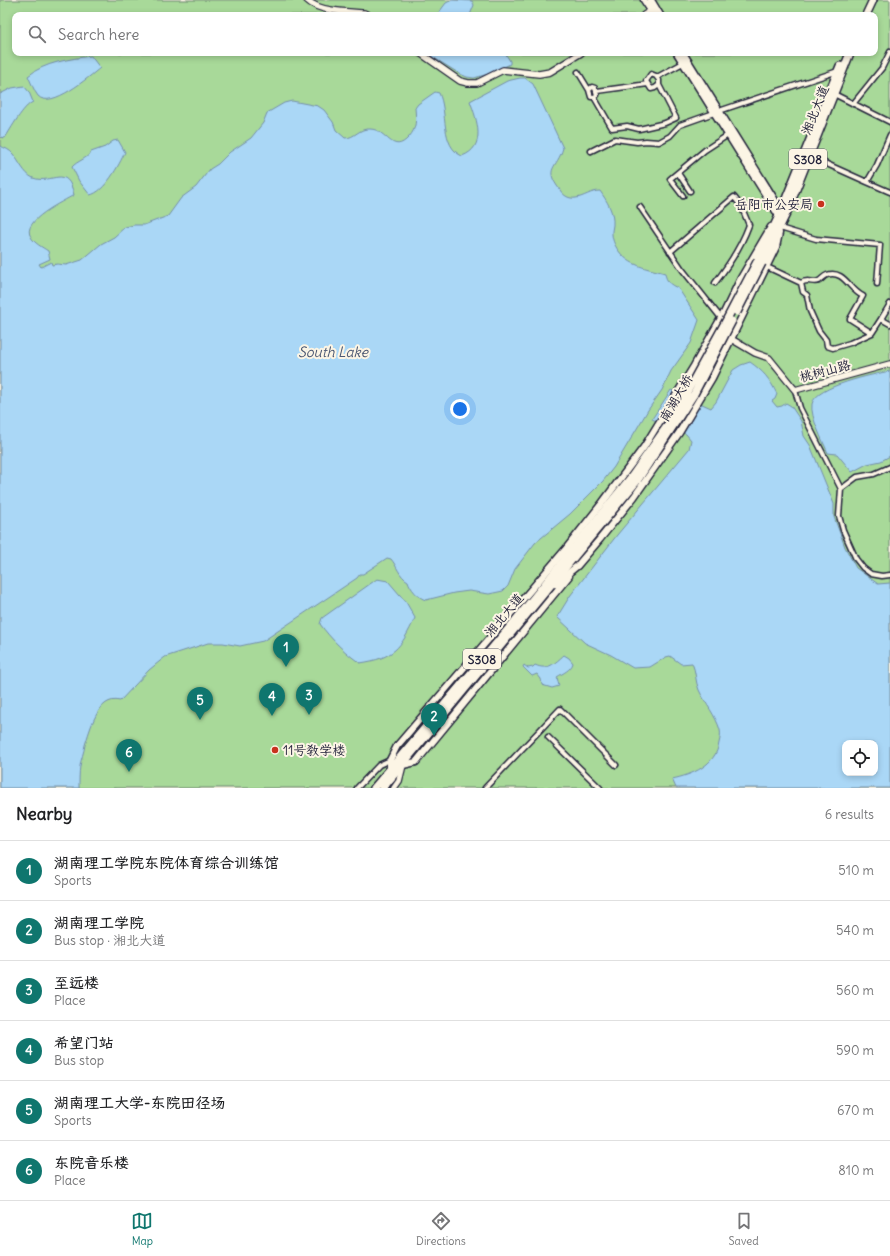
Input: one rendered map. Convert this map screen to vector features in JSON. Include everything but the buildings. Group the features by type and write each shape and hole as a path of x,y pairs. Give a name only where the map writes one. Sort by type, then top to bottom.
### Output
{"highway":[{"path":"862,12 868,0"},
{"path":"867,12 872,0"},
{"name":"湘北大道","path":"762,263 780,228 783,214 844,56"},
{"name":"湘北大道","path":"762,263 809,156 849,56"},
{"name":"南湖大桥","path":"592,532 637,481 694,394 762,263"},
{"name":"湘北大道","path":"374,788 549,574 592,532"},
{"name":"湘北大道","path":"383,788 550,587 565,560"}],"main road":[{"path":"644,0 651,12"},
{"path":"651,0 658,12"},
{"path":"679,56 783,214"},
{"path":"685,56 728,135 783,214"},
{"path":"403,765 416,762 577,566 592,532 694,366 763,239 783,214"},
{"path":"592,532 634,497 679,434 712,378 732,339 762,263"},
{"path":"721,318 726,328 731,329 738,326"},
{"path":"390,769 390,760 397,746 556,566 565,560"},
{"path":"553,595 562,578 565,560"},
{"path":"550,587 577,566"},
{"path":"390,760 402,754"}],"street":[{"path":"307,0 313,6 321,8 355,12"},
{"path":"853,104 882,68 890,52"},
{"path":"424,56 460,81 468,84 477,83 503,70 539,74 550,72 576,56"},
{"path":"657,77 683,63"},
{"path":"591,151 615,139 637,142 660,142 670,136 680,125 838,71"},
{"path":"578,72 591,96 594,97 612,128 627,126 639,129 665,123 676,118 659,85 657,77 651,74 646,81 651,89 656,88 659,85"},
{"path":"596,91 648,84"},
{"path":"589,90 592,87 595,88 596,91"},
{"path":"594,97 597,94 596,91"},
{"path":"834,94 890,122"},
{"path":"683,196 670,179 705,150 728,135"},
{"path":"867,182 877,165 890,135"},
{"path":"886,143 890,147"},
{"path":"809,156 890,192"},
{"path":"678,173 690,191"},
{"path":"670,252 734,197 741,206 749,225 731,262 715,283"},
{"path":"640,207 682,269 721,318"},
{"path":"780,228 816,239 880,245 876,284"},
{"path":"762,263 801,283 804,292 807,295 810,312 819,331 826,340 827,346 833,348 840,347 872,333 890,304"},
{"path":"801,283 805,281 818,281 826,275 834,274 840,276 863,296 850,319 872,333"},
{"path":"881,319 890,324"},
{"name":"桃树山路","path":"714,330 769,358 795,390 890,364"},
{"path":"795,390 800,408 841,489 840,516 843,530 856,559 863,568 871,574 882,576 890,575"},
{"path":"841,489 857,477 874,474 890,467"},
{"path":"485,788 560,709 616,765"},
{"path":"548,738 600,788"},
{"path":"357,788 379,765 390,760"},
{"path":"394,788 399,781 403,765"}],"green space":[{"path":"0,0 890,0 890,788 0,788"}],"water":[{"path":"452,0 472,1 474,5 471,12 439,12 446,3"},
{"path":"91,56 100,68 88,78 70,90 52,99 44,99 38,96 28,76 50,64"},
{"path":"431,56 507,56 510,61 510,64 492,73 474,78 460,74"},
{"name":"South Lake","path":"525,78 533,84 563,148 552,173 555,183 567,197 571,198 600,191 611,211 613,220 613,241 622,255 635,264 665,273 667,280 673,286 678,288 699,320 691,343 671,371 662,390 648,410 614,467 603,481 570,514 535,543 515,569 508,586 503,591 489,594 469,591 426,600 415,592 408,581 400,574 391,559 387,558 363,574 360,574 357,578 263,641 240,646 223,643 208,643 165,657 149,670 120,701 106,703 96,715 85,745 80,766 79,788 0,788 0,146 12,153 24,170 33,178 46,179 63,177 71,185 74,195 37,218 29,231 34,241 48,251 50,259 39,264 41,267 51,262 52,265 66,265 82,260 101,244 114,237 125,227 144,225 168,216 181,198 196,187 210,169 218,164 230,152 251,138 263,123 267,113 284,103 292,101 318,106 324,110 333,122 336,130 345,138 348,138 363,130 370,129 376,130 394,143 398,144 403,142 412,134 416,120 415,108 418,104 435,92 439,93 442,101 447,137 450,145 462,156 470,152 475,146 477,140 477,124 470,101 507,81"},
{"path":"24,86 29,92 33,102 29,104 21,113 5,138 0,137 0,94 12,88"},
{"path":"118,140 125,152 106,184 96,193 90,195 79,181 72,167 91,152"},
{"path":"750,362 763,372 769,379 777,394 775,399 772,401 777,407 786,403 791,406 801,421 804,436 810,445 834,504 834,517 845,547 856,568 878,584 890,583 890,788 676,788 672,779 695,772 708,763 717,751 720,736 720,730 716,720 699,690 692,663 681,664 670,656 650,667 633,668 611,655 585,643 557,617 570,596 617,535 689,449 691,440 686,434 652,419 671,390 711,408 716,402 733,370"},
{"path":"890,371 890,456 881,461 867,464 852,472 837,454 828,453 815,422 812,404 823,392 834,386"},
{"path":"377,579 388,581 406,602 415,618 405,637 395,650 381,658 360,663 338,645 320,624 322,618"},
{"path":"564,655 573,663 569,669 557,677 559,686 552,688 542,685 541,679 537,674 532,676 523,667 524,665 528,668 535,665 540,667 548,667"}],"place":[{"name":"岳阳市公安局","path":"821,204"},
{"name":"湖南理工学院东院体育综合训练馆","path":"286,667"},
{"name":"至远楼","path":"309,715"},
{"name":"希望门站","path":"272,716"},
{"name":"湖南理工大学-东院田径场","path":"200,720"},
{"name":"湖南理工学院","path":"434,736"},
{"name":"11号教学楼","path":"275,750"},
{"name":"东院音乐楼","path":"129,772"}]}
